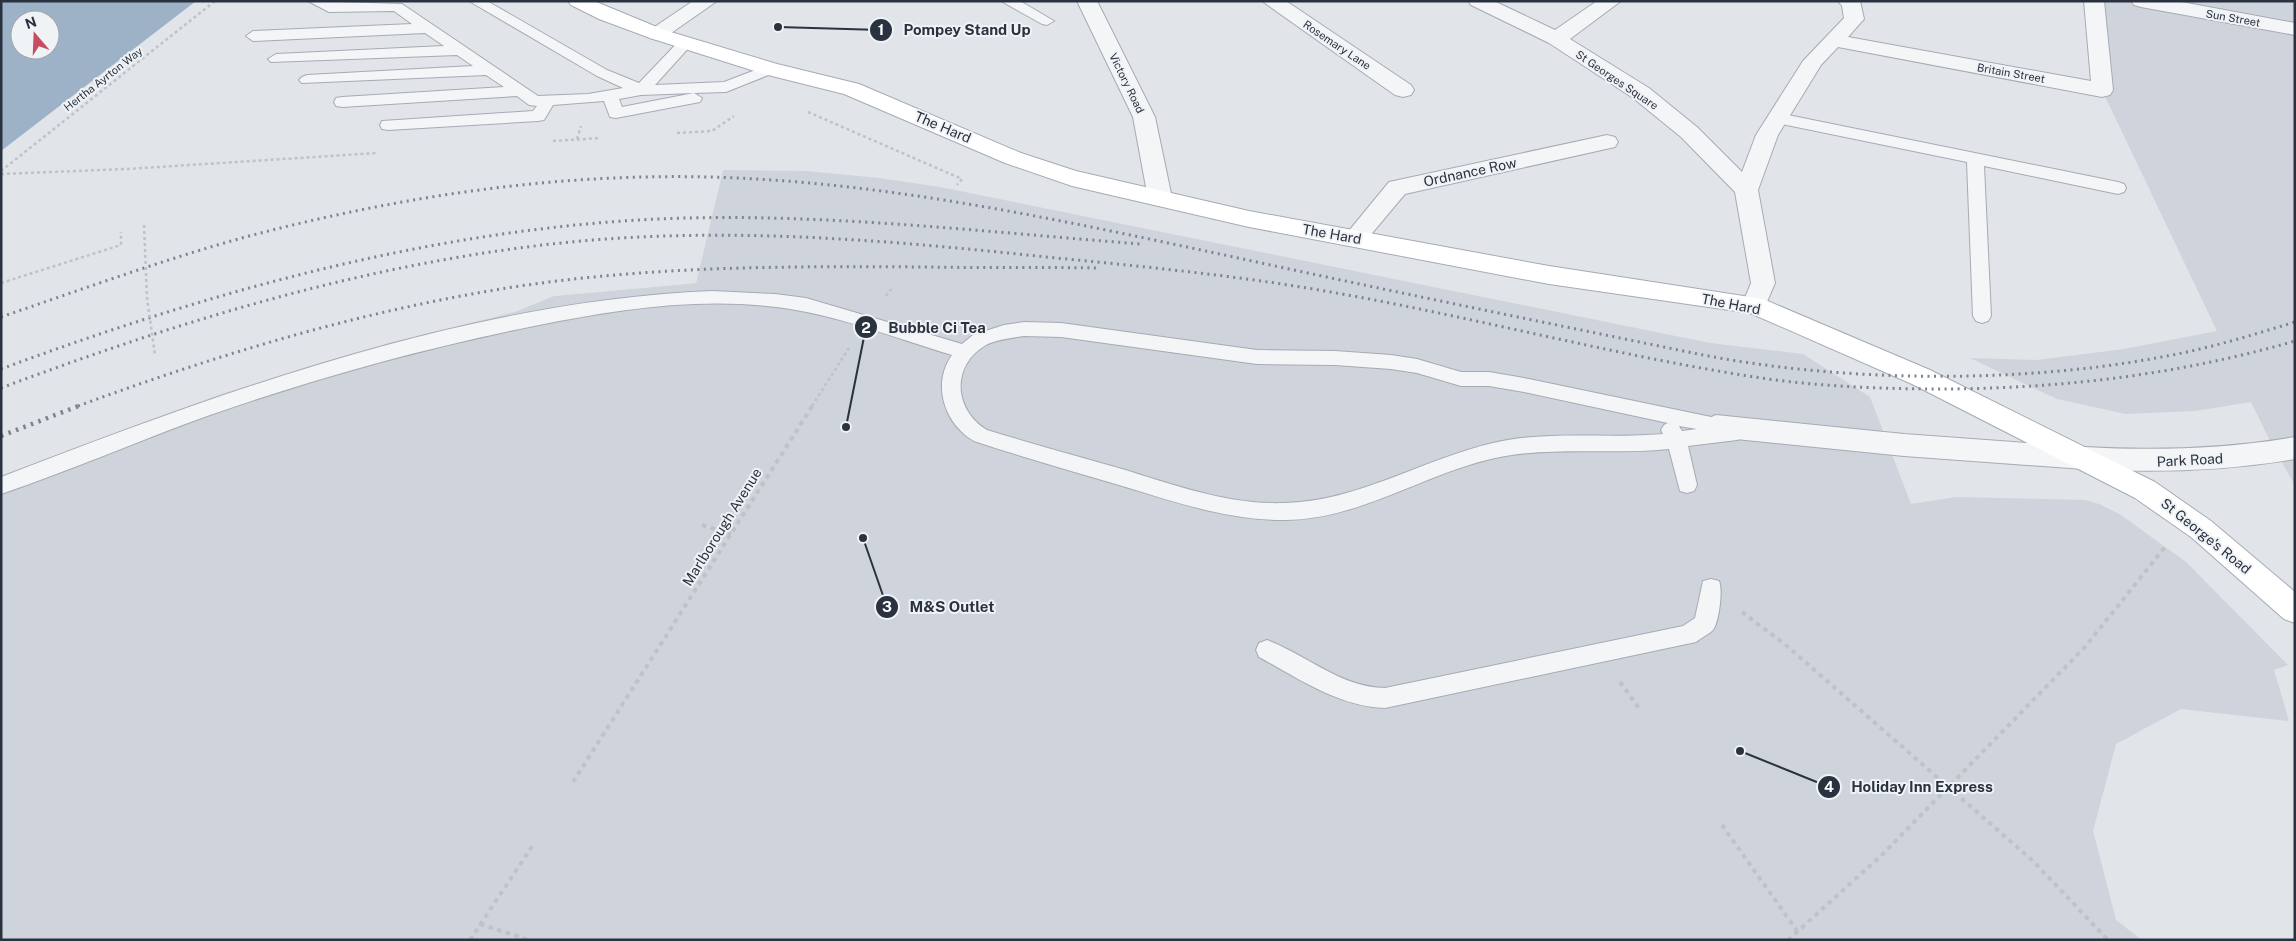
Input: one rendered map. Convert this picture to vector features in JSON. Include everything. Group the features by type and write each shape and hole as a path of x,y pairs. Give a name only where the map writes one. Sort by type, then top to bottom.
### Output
{"main road":[{"name":"The Hard","path":"578,1 606,15 657,34 771,69 851,89 1012,158 1072,178 1249,219 1549,275 1754,305 1921,377 2084,458"},
{"name":"St George's Road","path":"2084,458 2145,490 2182,514 2295,610"}],"street":[{"path":"657,34 707,1"},
{"name":"Victory Road","path":"1087,1 1144,117 1160,198"},
{"name":"Rosemary Lane","path":"1272,1 1403,90"},
{"path":"1478,1 1556,39"},
{"name":"St Georges Square","path":"1611,1 1556,39 1641,93 1689,132 1746,190"},
{"path":"1754,305 1763,283 1746,190 1767,135 1813,61 1854,19 1852,4 1848,1"},
{"name":"Britain Street","path":"1833,40 2102,90 2094,1"},
{"name":"Sun Street","path":"2141,1 2295,29"},
{"name":"Ordnance Row","path":"1355,238 1397,188 1607,142"},
{"name":"Park Road","path":"1715,430 1749,430 1904,445 2138,462 2231,458 2295,448"}],"lane":[{"path":"314,1 329,8 396,7 520,91 542,101"},
{"path":"476,1 602,73 641,90"},
{"path":"1008,1 1047,21"},
{"path":"414,18 249,31 428,28"},
{"path":"442,38 271,53 460,50"},
{"path":"641,90 686,42"},
{"path":"292,70 476,61"},
{"path":"363,112 610,97 641,90 726,87 771,69"},
{"path":"307,80 490,70"},
{"path":"325,91 504,80"},
{"path":"610,97 616,113 719,94 726,87"},
{"path":"342,102 520,91"},
{"path":"388,125 538,116 542,101"},
{"path":"1778,118 2118,188"},
{"path":"1975,159 1982,316"},
{"path":"1,486 248,394 331,368 496,326 620,304 722,297 754,298 794,303 965,352"},
{"path":"1012,330 1061,330 1257,357 1364,359 1417,366 1461,379 1489,379 1524,386 1715,430 1677,440 1628,444 1541,445 1498,450 1446,464 1355,498 1318,508 1284,512 1252,509 1160,490 975,432 968,428 959,417 952,397 952,375 958,360 980,340 1012,330"},
{"path":"1662,422 1677,440 1686,475 1686,453 1694,442 1715,430"},
{"path":"1267,650 1356,695 1377,699 1385,698 1678,638 1696,631 1705,623 1711,588"}],"path":[{"name":"Hertha Ayrton Way","path":"1,171 215,1"},
{"path":"893,150 962,179 958,185"},
{"path":"144,225 147,298 155,354"},
{"path":"1,283 121,246 120,232"},
{"name":"Marlborough Avenue","path":"573,782 866,323 893,287"},
{"path":"702,525 731,534"},
{"path":"1788,940 1882,855 1948,789 2085,646 2165,547"},
{"path":"1711,588 1787,646 1948,789 2033,861 2108,940"},
{"path":"1722,825 1797,930"},
{"path":"470,940 532,845"},
{"path":"480,924 529,940"}],"shaded area":[{"path":"2094,1 2295,1 2295,485 2275,451 2251,402 2195,411 2126,414 2057,399 1970,358 2037,360 2124,349 2217,331 2102,90"},
{"path":"723,170 806,171 879,178 940,187 1710,343 1803,354 1870,397 1911,504 1956,497 2085,500 2099,504 2121,515 2186,562 2288,665 2274,670 2289,721 2181,709 2116,744 2093,831 2116,920 2142,940 1,940 1,479 73,449 224,393 394,342 515,312 554,296 696,283"}],"water":[{"path":"1,1 196,1 1,151"}],"pier":[{"path":"482,166 723,170 696,283 533,298 430,317 325,346 324,342 236,371 236,376 72,434 1,463 1,269 151,223 153,190 215,182 307,175"}],"railway":[{"path":"1,317 186,254 298,224 396,203 495,188 544,183 644,177 718,177 792,181 939,199 1084,226 1698,354 1809,370 1927,376 1986,376 2045,372 2174,355 2295,322"},
{"path":"1,369 152,317 307,273 385,255 464,240 543,229 623,221 687,218 752,218 882,223 1141,244"},
{"path":"1,388 134,341 201,320 268,300 404,267 543,245 669,236 732,235 857,240 983,250 1151,267 1325,291 1434,312 1652,359 1761,378 1831,385 1948,389 2036,386 2080,382 2123,377 2209,362 2295,341"},
{"path":"78,406 186,368 351,320 463,296 571,279 621,274 773,267 1098,268"},
{"path":"1,436 81,405"}],"place":[{"name":"Pompey Stand Up","path":"778,27"},
{"name":"Bubble Ci Tea","path":"846,427"},
{"name":"M&S Outlet","path":"863,538"},
{"name":"Holiday Inn Express","path":"1740,751"}]}
